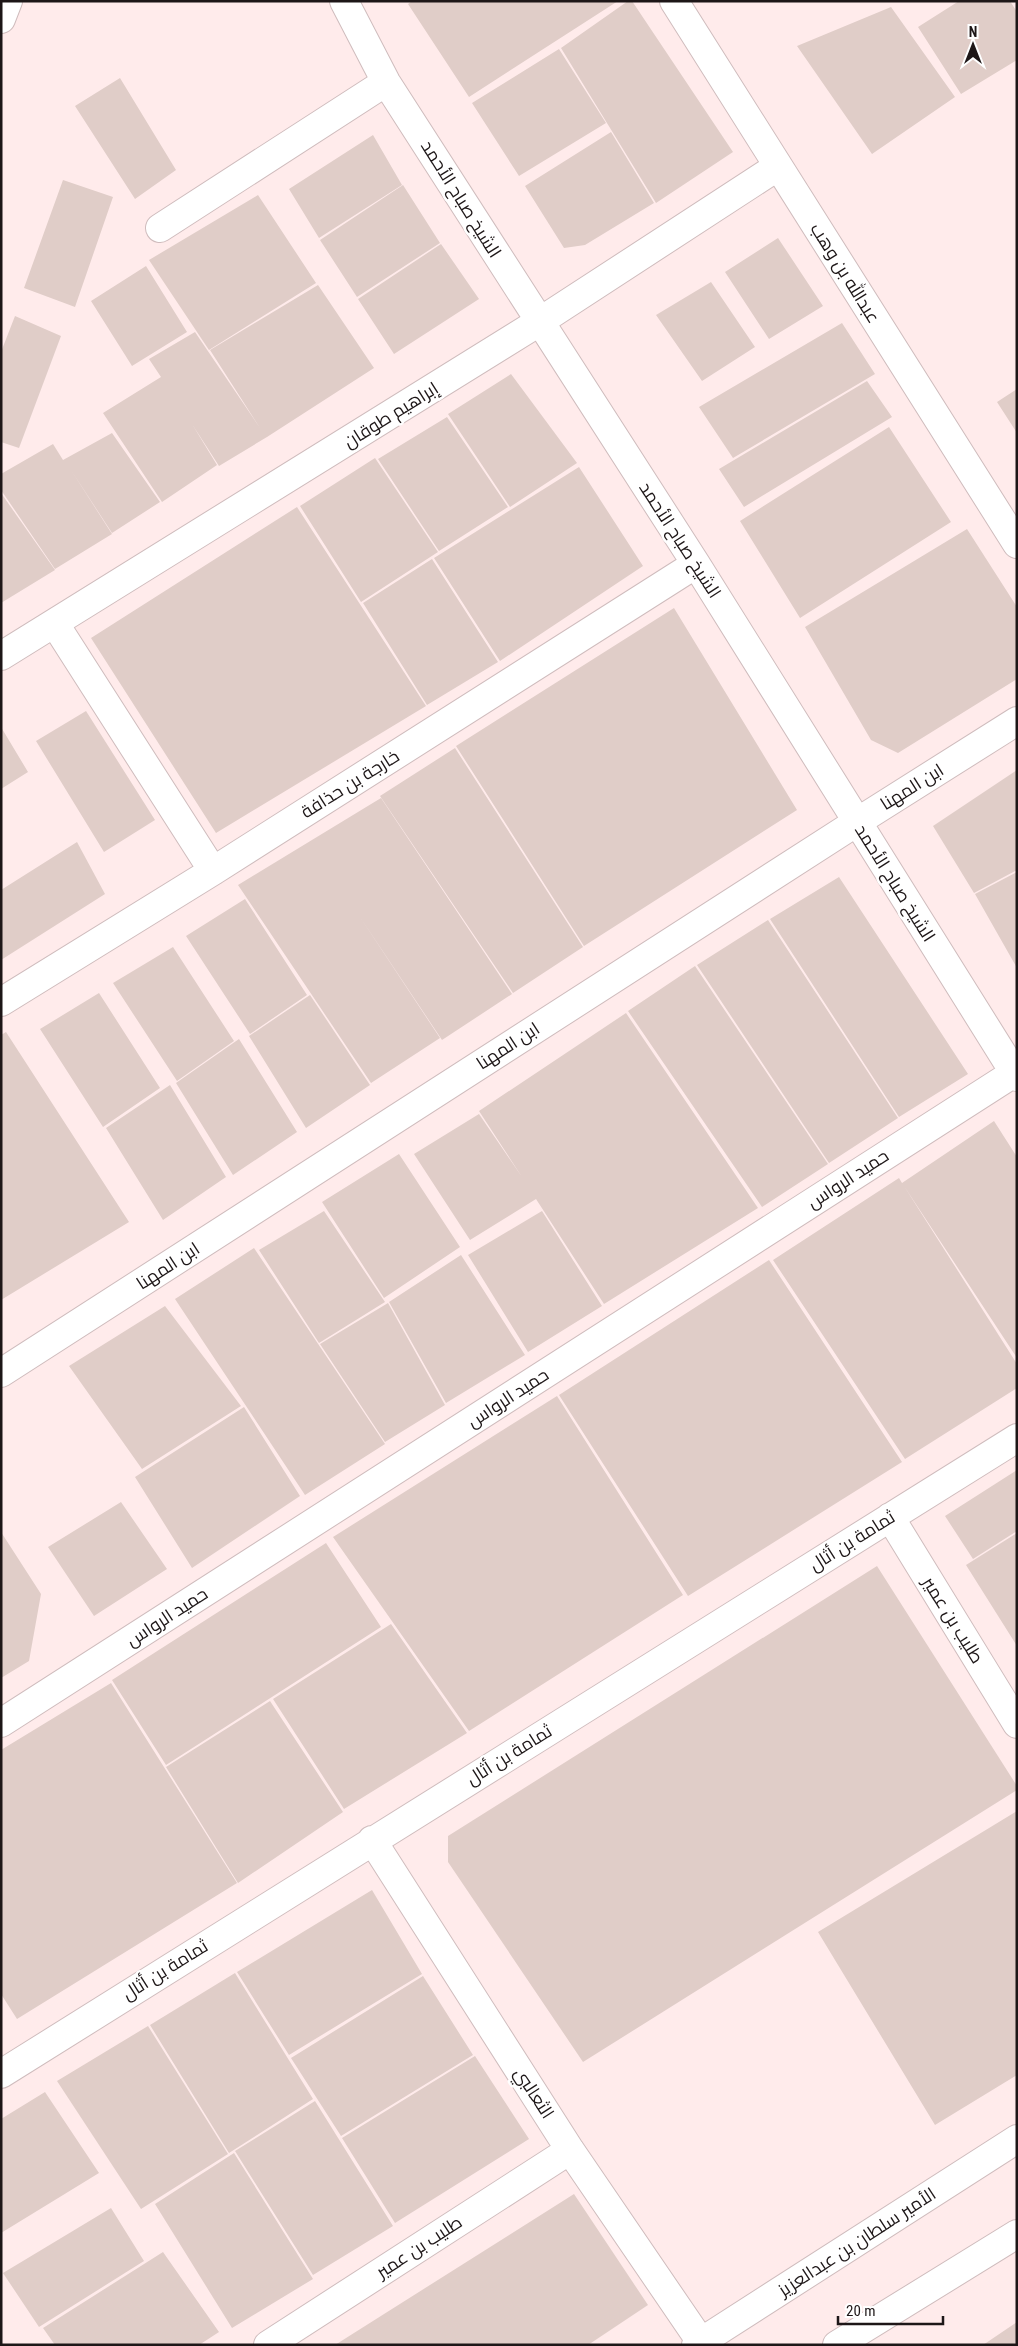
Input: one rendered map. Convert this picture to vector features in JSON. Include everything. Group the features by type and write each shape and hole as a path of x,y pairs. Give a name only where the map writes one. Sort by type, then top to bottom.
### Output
{"street":[{"path":"1,19 8,1"},
{"name":"الشيخ صباح الأحمد","path":"344,1 386,82 696,564 1015,1075"},
{"name":"عبدالله بن وهب","path":"674,1 777,167 1017,544"},
{"path":"160,228 386,82"},
{"name":"إبراهيم طوقان","path":"1,656 539,322 777,167"},
{"name":"خارجة بن حذافة","path":"1,1002 213,871 696,564"},
{"path":"55,624 213,871"},
{"name":"ابن المهنا","path":"1,1373 856,822 1017,721"},
{"name":"حميد الرواس","path":"1,1723 1015,1075"},
{"name":"ثمامة بن أثال","path":"1,2074 1017,1438"},
{"name":"طليب بن عمير","path":"890,1517 1017,1724"},
{"name":"الثعالبي","path":"372,1840 570,2150 699,2343"},
{"name":"الأمير سلطان بن عبدالعزيز","path":"699,2343 1017,2139"},
{"name":"طليب بن عمير","path":"268,2345 570,2150"},
{"path":"837,2345 1017,2234"}],"building":[{"path":"412,1 618,1 469,97 408,4"},
{"path":"628,1 632,1 733,152 656,203 561,48"},
{"path":"959,1 1010,1 1017,12 1017,60 961,94 918,27"},
{"path":"891,7 955,97 872,154 797,46"},
{"path":"559,49 606,123 519,176 472,103"},
{"path":"120,78 176,170 135,199 75,106"},
{"path":"611,132 654,203 585,245 564,248 525,186"},
{"path":"373,135 402,185 319,238 289,189"},
{"path":"63,180 113,197 75,307 24,288"},
{"path":"403,185 440,243 357,297 320,240"},
{"path":"258,195 316,283 209,350 149,260"},
{"path":"778,238 823,306 769,339 725,272"},
{"path":"441,244 479,299 394,354 358,299"},
{"path":"146,266 187,332 132,366 91,301"},
{"path":"711,282 755,347 702,381 656,315"},
{"path":"318,285 374,368 219,466 192,424 217,465 162,502 103,413 161,377 149,359 195,332 260,428 210,350"},
{"path":"15,316 61,336 19,448 1,442 1,352"},
{"path":"842,323 875,374 733,458 699,407"},
{"path":"511,374 577,463 510,507 448,414"},
{"path":"867,381 892,417 744,507 719,469"},
{"path":"1017,389 1017,433 997,402"},
{"path":"447,417 508,507 439,551 378,459"},
{"path":"889,427 951,522 800,618 740,521"},
{"path":"112,433 160,502 112,533 71,470 112,534 55,569 1,490 1,474 53,444 63,460"},
{"path":"375,458 438,552 361,602 300,506"},
{"path":"579,467 643,566 500,661 434,558"},
{"path":"1,493 55,570 1,603"},
{"path":"297,507 426,706 216,833 91,638"},
{"path":"967,529 1017,607 1017,679 898,753 871,740 805,627"},
{"path":"432,559 498,662 427,705 363,603"},
{"path":"674,608 797,810 584,946 456,746"},
{"path":"86,711 155,820 104,852 36,741"},
{"path":"1,727 28,772 1,789"},
{"path":"455,748 583,947 513,993 380,796"},
{"path":"1017,770 1017,870 974,893 933,826"},
{"path":"381,798 512,994 442,1040 358,914 440,1038 371,1083 238,885"},
{"path":"77,842 105,894 1,960 1,890"},
{"path":"1017,872 1017,968 975,894"},
{"path":"839,877 968,1074 899,1117 770,919"},
{"path":"245,899 307,995 250,1034 186,936"},
{"path":"768,920 898,1118 829,1163 697,965"},
{"path":"173,947 234,1041 177,1081 113,983"},
{"path":"695,966 828,1164 762,1207 628,1011"},
{"path":"99,993 160,1088 103,1127 40,1029"},
{"path":"310,995 370,1085 306,1128 249,1036"},
{"path":"626,1013 758,1208 604,1304 536,1199 470,1240 414,1154 479,1114 522,1177 479,1111"},
{"path":"6,1032 129,1222 1,1300 1,1035"},
{"path":"239,1039 297,1132 233,1175 176,1083"},
{"path":"170,1085 226,1177 163,1220 106,1128"},
{"path":"994,1121 1017,1157 1017,1358 904,1186 1017,1364 1017,1388 905,1459 773,1260 899,1178 902,1183"},
{"path":"399,1154 460,1247 384,1298 322,1202"},
{"path":"324,1211 385,1302 319,1343 259,1250"},
{"path":"542,1211 602,1306 528,1352 468,1255"},
{"path":"254,1248 385,1444 305,1495 175,1299"},
{"path":"461,1255 525,1355 446,1403 389,1302"},
{"path":"769,1260 902,1462 688,1596 559,1395"},
{"path":"388,1303 445,1405 385,1442 320,1344"},
{"path":"165,1306 241,1406 142,1469 69,1366"},
{"path":"557,1396 683,1595 469,1731 333,1537"},
{"path":"244,1407 300,1496 192,1568 135,1477"},
{"path":"1017,1470 1017,1531 973,1559 945,1516"},
{"path":"121,1502 167,1569 94,1616 48,1547"},
{"path":"1,1532 41,1594 29,1661 1,1678"},
{"path":"1017,1533 1017,1646 966,1565"},
{"path":"326,1543 381,1627 166,1765 112,1680"},
{"path":"877,1566 1017,1786 1017,1790 583,2062 448,1862 448,1836"},
{"path":"391,1624 467,1733 344,1809 273,1699"},
{"path":"111,1683 237,1883 17,2019 1,1994 1,1750"},
{"path":"270,1701 343,1812 238,1883 166,1767"},
{"path":"1017,1811 1017,2075 935,2125 818,1932"},
{"path":"372,1890 422,1974 289,2055 237,1972"},
{"path":"235,1973 313,2099 229,2153 150,2025"},
{"path":"423,1976 473,2055 341,2136 291,2058"},
{"path":"148,2026 228,2154 141,2209 57,2081"},
{"path":"475,2056 529,2139 395,2223 342,2138"},
{"path":"45,2092 99,2173 1,2233 1,2119"},
{"path":"315,2101 393,2226 313,2275 235,2151"},
{"path":"234,2153 313,2279 232,2328 155,2204"},
{"path":"574,2194 648,2305 588,2345 335,2345"},
{"path":"111,2208 144,2261 39,2327 3,2273"},
{"path":"163,2252 219,2332 199,2345 55,2345 43,2328"},
{"path":"1017,2322 1017,2345 983,2345"}]}
